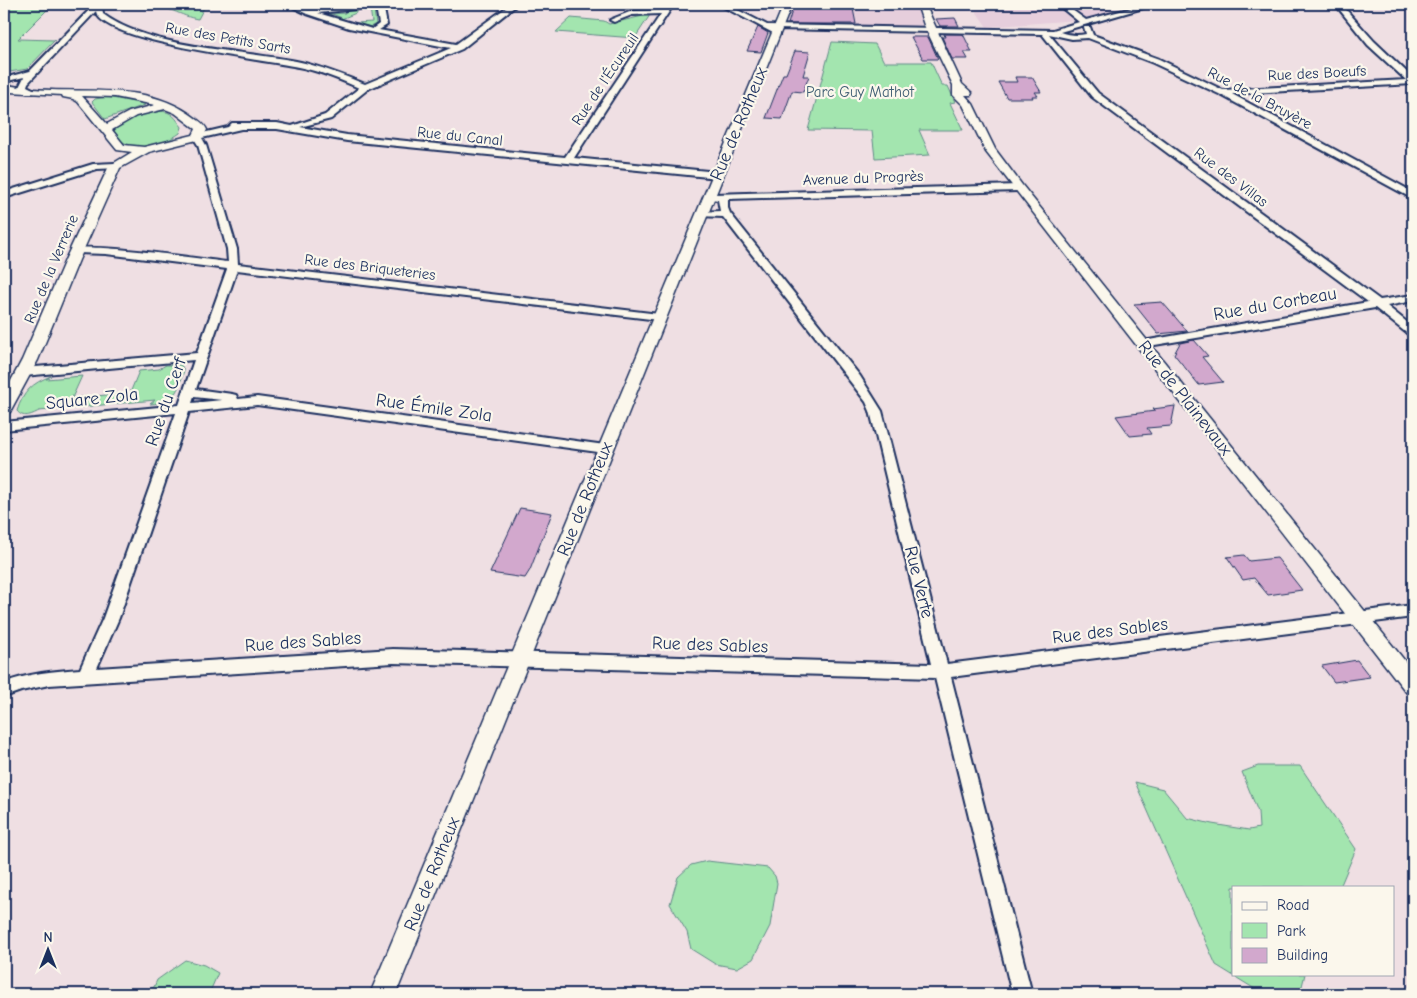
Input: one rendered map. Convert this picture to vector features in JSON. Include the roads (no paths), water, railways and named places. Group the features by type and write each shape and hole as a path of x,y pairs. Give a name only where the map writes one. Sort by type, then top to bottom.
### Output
{"street":[{"path":"99,4 100,15 106,22"},
{"path":"30,91 24,89 22,84 99,4"},
{"path":"289,4 333,22 458,47"},
{"path":"307,12 379,4 383,25 373,31"},
{"path":"289,127 328,117 365,87 458,47 515,4"},
{"name":"Rue de l'Écureuil","path":"568,160 671,4"},
{"path":"721,4 772,26 1044,32 1055,32 1072,26 1087,29"},
{"name":"Rue de Rotheux","path":"383,994 504,702 701,214 716,197 718,175 772,26 788,4"},
{"name":"Rue de Plainevaux","path":"921,4 958,85 958,95 968,104 987,146 1018,188 1413,686"},
{"path":"1060,4 1087,29"},
{"path":"1055,32 1064,36 1154,4"},
{"path":"1338,4 1371,43 1413,82"},
{"name":"Rue de l'Écureuil","path":"614,20 644,11 666,12"},
{"path":"75,28 106,22"},
{"name":"Rue des Petits Sarts","path":"106,22 122,30 144,37 307,66 365,87"},
{"name":"Rue de la Bruyère","path":"1087,29 1222,92 1413,196"},
{"name":"Rue des Villas","path":"1044,32 1095,95 1377,304 1413,333"},
{"path":"4,85 33,73"},
{"name":"Rue des Boeufs","path":"1222,92 1413,82"},
{"path":"4,85 10,90 112,94 169,107 199,132"},
{"path":"4,85 79,97 101,125 107,129"},
{"path":"113,165 107,129 117,120 132,114 169,107"},
{"path":"326,134 324,129 328,117"},
{"name":"Rue du Canal","path":"199,132 260,124 289,127 347,138 718,175"},
{"path":"79,172 113,165 146,150 199,132"},
{"name":"Rue du Cerf","path":"85,676 111,618 233,266 232,249 199,132"},
{"path":"4,195 96,166 113,165 146,150"},
{"name":"Rue de la Verrerie","path":"4,408 24,372 113,165"},
{"name":"Avenue du Progrès","path":"716,197 1018,188"},
{"name":"Rue Verte","path":"716,197 726,214 872,402 880,426 1022,994"},
{"path":"701,214 726,214"},
{"name":"Rue des Briqueteries","path":"76,250 106,251 659,317"},
{"name":"Rue du Corbeau","path":"1143,344 1413,298"},
{"name":"Square Zola","path":"24,372 202,356"},
{"name":"Rue Émile Zola","path":"189,392 605,449"},
{"name":"Rue Émile Zola","path":"184,408 258,401"},
{"name":"Square Zola","path":"4,426 184,408"},
{"name":"Rue des Sables","path":"4,690 19,684 49,678 393,656 941,671 1413,612"}],"park label":[{"name":"Parc Guy Mathot","path":"860,92"}]}
